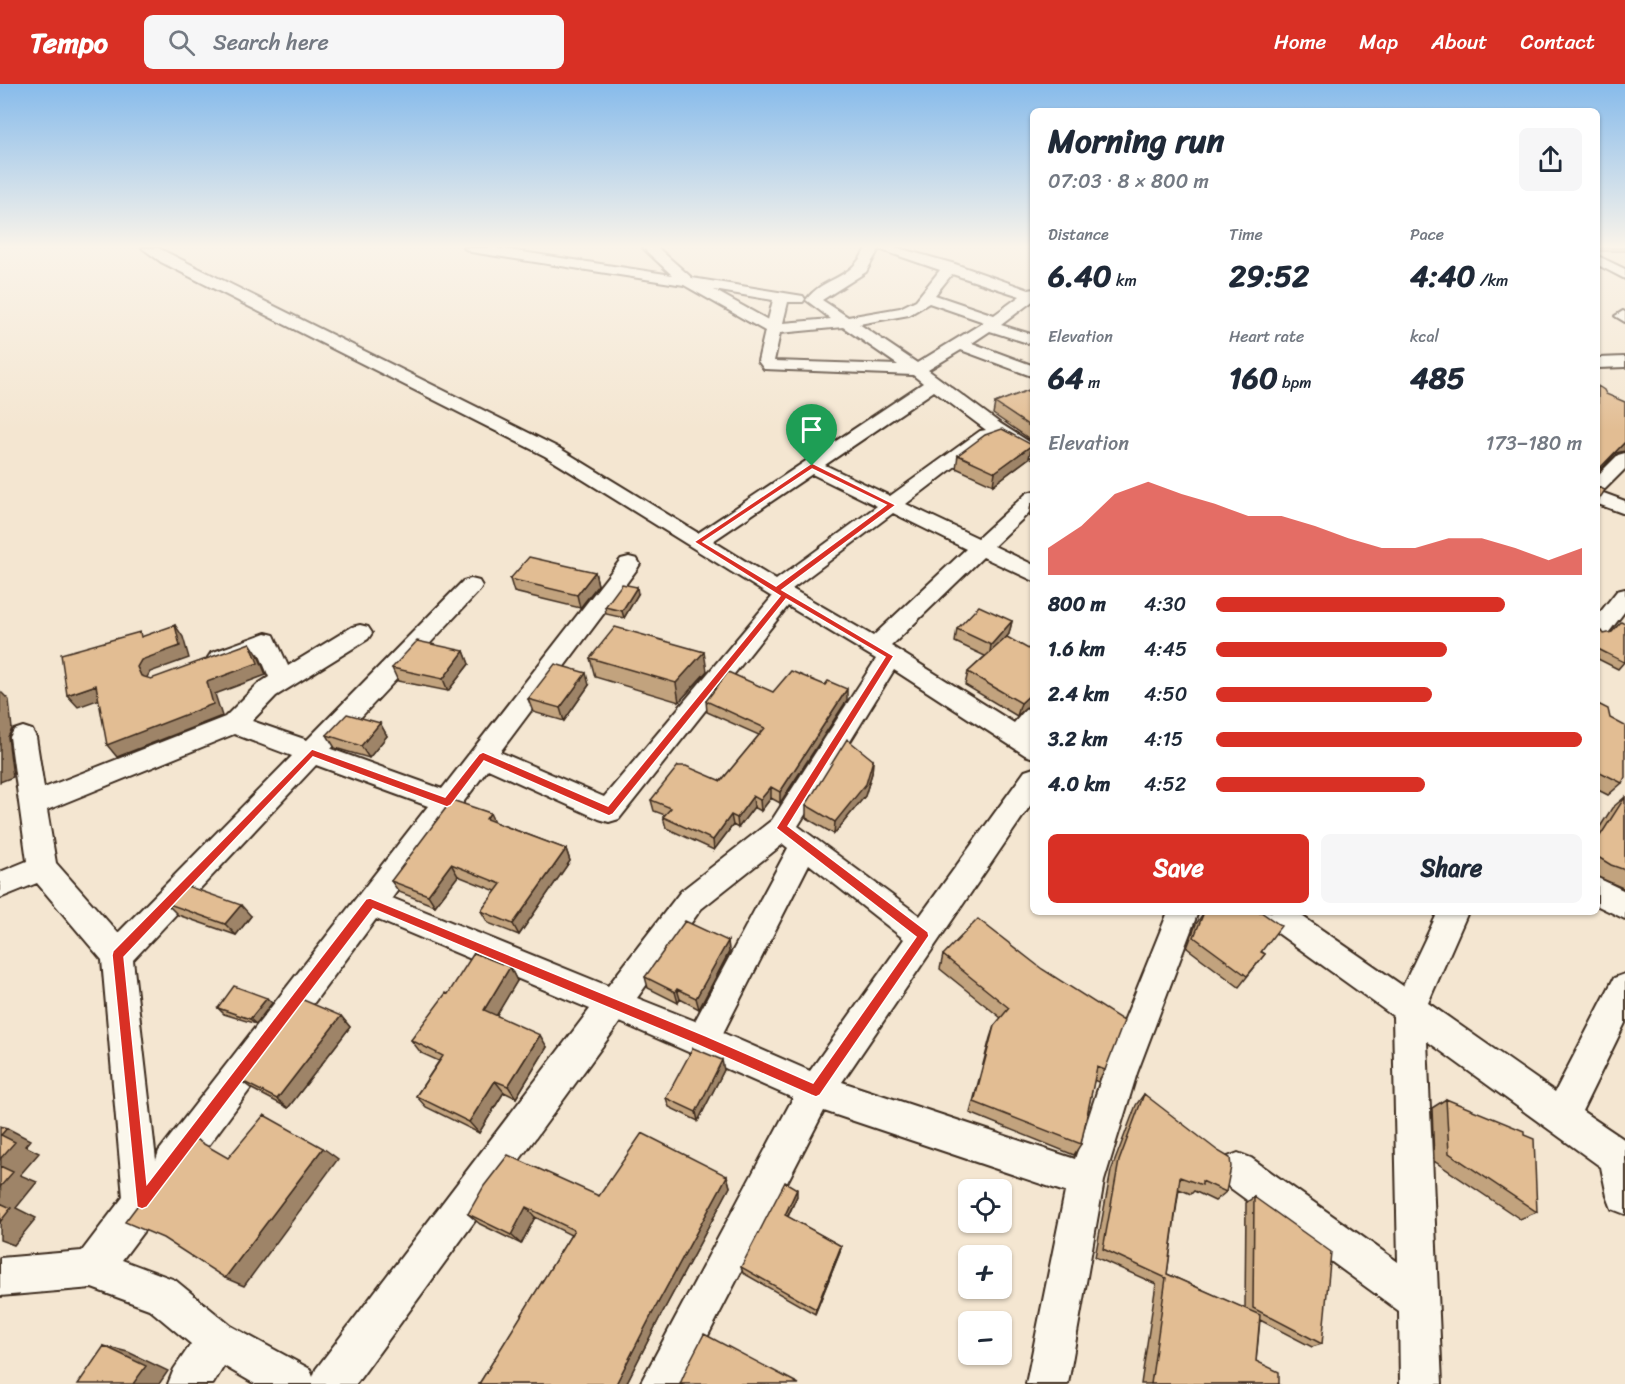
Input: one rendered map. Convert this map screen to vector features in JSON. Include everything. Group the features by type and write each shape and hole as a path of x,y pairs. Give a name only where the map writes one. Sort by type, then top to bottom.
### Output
{"street":[{"path":"265,309 552,452 781,593 882,651 1025,743 1030,729"},
{"path":"736,309 773,329 846,322 904,312 910,309"},
{"path":"778,309 766,361 770,366 917,370 1013,309"},
{"path":"826,309 1030,450"},
{"path":"956,309 1030,338"},
{"path":"958,343 1030,370"},
{"path":"1600,363 1625,362"},
{"path":"698,542 934,383"},
{"path":"483,756 609,811 781,593 892,505 995,428"},
{"path":"1600,483 1625,459"},
{"path":"812,466 1030,572"},
{"path":"1600,498 1625,508"},
{"path":"702,1040 793,836 882,651 980,548 1030,501"},
{"path":"92,1269 629,564"},
{"path":"117,955 471,586"},
{"path":"1600,627 1625,596"},
{"path":"33,804 234,724 267,690 360,633"},
{"path":"202,665 266,641 282,680"},
{"path":"234,724 447,802"},
{"path":"23,737 42,868 117,955 142,1202"},
{"path":"661,1384 816,1091 1030,784"},
{"path":"793,836 923,936"},
{"path":"331,1384 691,900 793,836"},
{"path":"0,885 42,868"},
{"path":"1600,892 1625,906"},
{"path":"370,903 702,1040 816,1091 1086,1181"},
{"path":"1047,1384 1086,1181 1120,1073 1182,915"},
{"path":"1276,915 1621,1160 1625,1196"},
{"path":"1421,1384 1409,1009 1453,915"},
{"path":"1561,1116 1625,989"},
{"path":"1238,1171 1420,1302"},
{"path":"0,1278 92,1269 161,1294 218,1340 295,1384"},
{"path":"189,1384 218,1340"}],"building":[{"path":"1600,387 1606,394 1625,402 1625,442 1600,468"},
{"path":"1030,390 1030,426 995,403"},
{"path":"1002,429 1030,444 1030,446 995,472 958,455 985,435"},
{"path":"1600,488 1605,490 1600,498"},
{"path":"529,557 595,572 577,595 510,579"},
{"path":"622,584 637,587 622,611 605,607"},
{"path":"979,606 1012,621 991,645 957,629"},
{"path":"1621,622 1625,624 1624,662 1600,650 1600,633 1602,631 1604,634 1612,632"},
{"path":"175,625 180,646 141,660 137,667 141,676 151,679 250,643 258,663 207,682 213,704 107,745 96,685 67,695 61,654 140,632 141,637"},
{"path":"615,627 704,652 676,683 590,658"},
{"path":"1007,637 1030,650 1030,695 1021,703 968,672"},
{"path":"417,641 464,651 443,679 392,668"},
{"path":"555,664 586,673 560,708 528,699"},
{"path":"791,671 825,685 828,681 847,689 780,792 771,787 760,800 753,796 737,818 731,815 713,840 663,817 671,808 651,800 678,766 686,766 721,781 765,728 706,701 728,672 773,692"},
{"path":"1600,705 1608,709 1610,718 1625,726 1625,777 1622,783 1600,772"},
{"path":"347,714 380,723 361,746 327,735"},
{"path":"847,739 873,760 866,784 835,822 806,805"},
{"path":"1625,797 1625,870 1600,858 1600,836"},
{"path":"452,800 490,813 486,819 566,849 513,924 481,911 501,884 451,864 428,895 391,881"},
{"path":"184,885 241,905 225,924 166,903"},
{"path":"1203,915 1265,915 1281,926 1261,952 1265,954 1247,976 1194,937"},
{"path":"978,919 1042,969 1124,1021 1105,1070 1097,1067 1081,1144 974,1102 994,1026 1009,1008 943,955"},
{"path":"685,921 728,941 696,998 677,989 675,992 645,977"},
{"path":"474,953 510,967 484,1010 540,1035 508,1086 495,1081 469,1122 416,1096 443,1056 411,1040 446,993 448,994"},
{"path":"234,986 267,998 250,1019 218,1008"},
{"path":"301,999 341,1016 277,1099 240,1080"},
{"path":"693,1048 722,1060 696,1112 666,1098"},
{"path":"1144,1094 1230,1158 1231,1167 1226,1192 1202,1181 1202,1185 1180,1177 1167,1274 1260,1315 1256,1361 1279,1372 1279,1384 1151,1384 1166,1278 1103,1249 1119,1161"},
{"path":"1446,1099 1524,1131 1524,1135 1534,1139 1537,1212 1449,1153"},
{"path":"264,1115 323,1148 225,1278 163,1238 125,1222 190,1136 228,1158"},
{"path":"0,1126 7,1128 1,1135 15,1142 0,1159"},
{"path":"642,1133 727,1176 616,1384 479,1384 574,1230 526,1207 511,1235 468,1214 484,1186 508,1155 599,1196"},
{"path":"0,1166 13,1172 0,1187"},
{"path":"785,1182 797,1189 785,1215 841,1246 816,1309 741,1267"},
{"path":"1254,1197 1331,1252 1322,1344 1253,1308"},
{"path":"0,1203 11,1208 0,1222"},
{"path":"704,1334 799,1384 680,1384"},
{"path":"104,1346 146,1366 133,1384 78,1384"}],"route":[{"path":"812,466 698,542 776,590 785,595 609,811 483,756 447,802 312,752 117,955 142,1202 370,903 702,1040 816,1091 923,936 782,828 890,656 776,590 892,505 812,466"}]}
